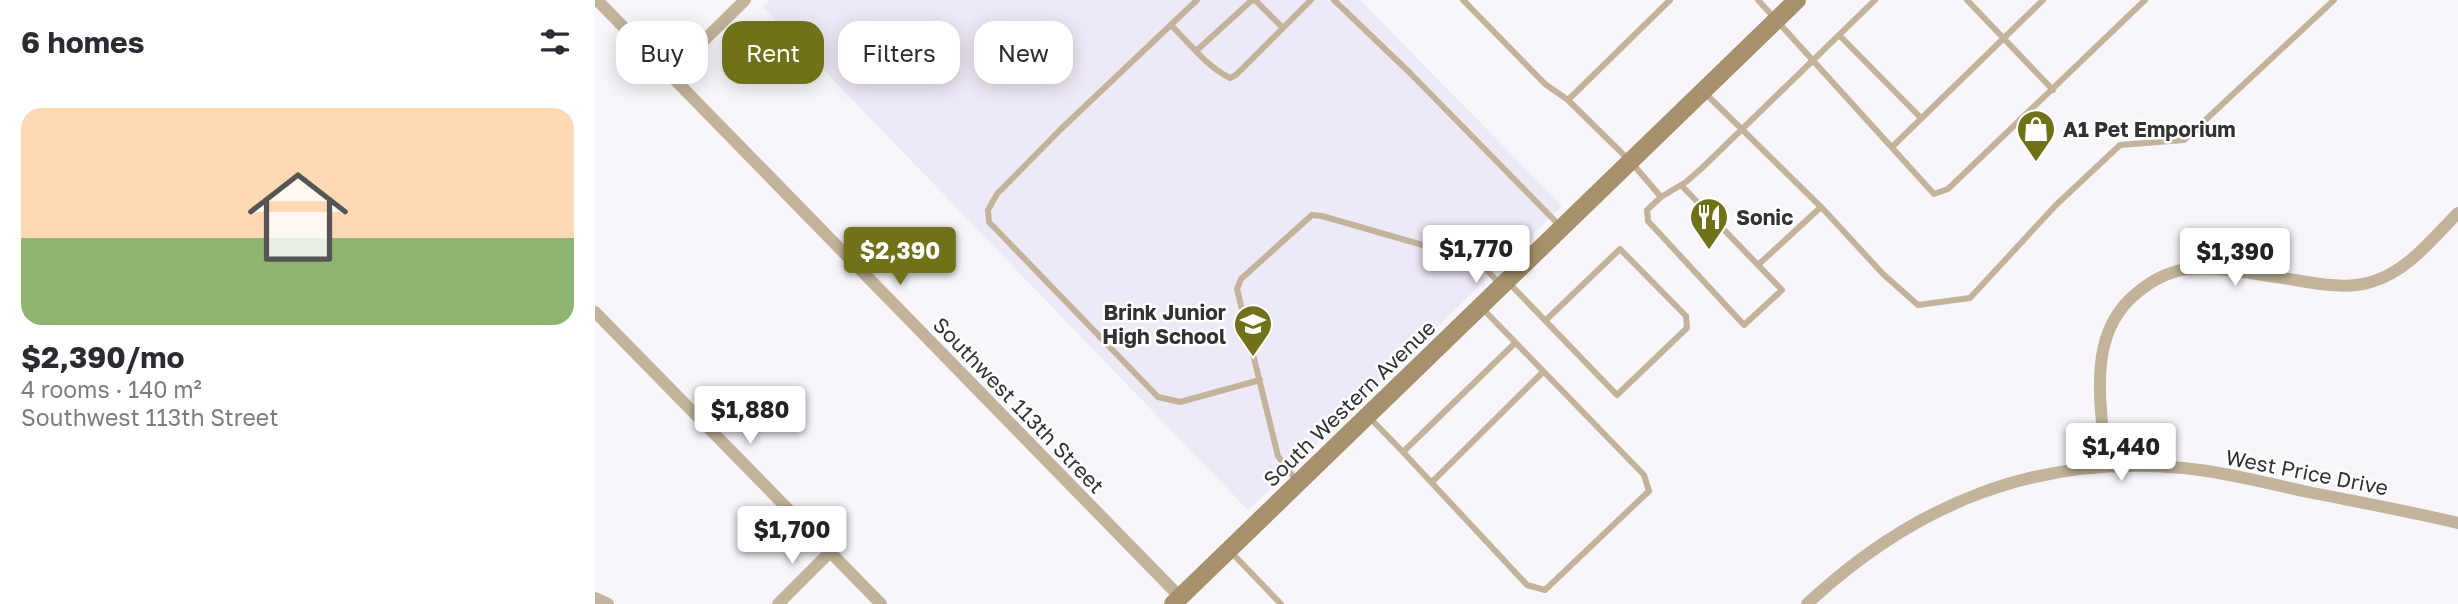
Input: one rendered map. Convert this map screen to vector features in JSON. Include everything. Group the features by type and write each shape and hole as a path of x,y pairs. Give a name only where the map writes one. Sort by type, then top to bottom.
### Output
{"main road":[{"name":"South Western Avenue","path":"1176,600 1797,0"}],"street":[{"name":"Southwest 113th Street","path":"597,0 618,21"},
{"path":"708,37 745,0"},
{"name":"Southwest 113th Street","path":"680,84 1176,600"},
{"path":"2106,466 2099,378 2100,358 2111,324 2121,308 2147,285 2177,271 2192,269 2327,284 2369,283 2383,278 2406,263 2458,213"},
{"path":"595,312 881,604"},
{"name":"West Price Drive","path":"1807,604 1858,559 1895,534 1959,501 2033,476 2106,466 2183,468 2458,523"},
{"path":"778,604 830,552"},
{"path":"595,598 608,604"}],"lane":[{"path":"1197,0 997,194 988,210 989,222 1158,397 1180,402 1260,380"},
{"path":"1196,51 1251,1 1255,0 1283,28"},
{"path":"1171,25 1221,74 1230,78 1311,0"},
{"path":"1334,0 1419,82 1562,228"},
{"path":"1463,0 1545,84 1568,100 1661,197"},
{"path":"1568,100 1670,0"},
{"path":"1758,0 1934,194 1948,189 2145,0"},
{"path":"1681,186 1782,290 1744,325 1648,221 1647,210 1703,168 1875,0"},
{"path":"1967,0 2053,90"},
{"path":"1892,147 2043,0"},
{"path":"1703,91 1821,207 1883,274 1918,305 1970,298 2055,206 2120,145 2184,140 2334,0"},
{"path":"1839,35 1921,118"},
{"path":"1758,265 1821,207"},
{"path":"1298,482 1278,456 1237,289 1241,279 1312,215 1478,261 1546,320 1617,395 1687,328 1686,316 1620,250 1546,320"},
{"path":"1368,416 1527,585 1545,590 1649,491 1644,475 1481,307"},
{"path":"1403,452 1515,343"},
{"path":"1432,482 1543,372"},
{"path":"1229,550 1281,604"}],"shaded area":[{"name":"Brink Junior High School","path":"770,0 1360,0 1562,206 1248,510 824,70 824,21 776,21 763,7"}],"place":[{"name":"A1 Pet Emporium","path":"2036,163"},
{"name":"Sonic","path":"1709,251"},
{"name":"Brink Junior High School","path":"1253,358"}]}
